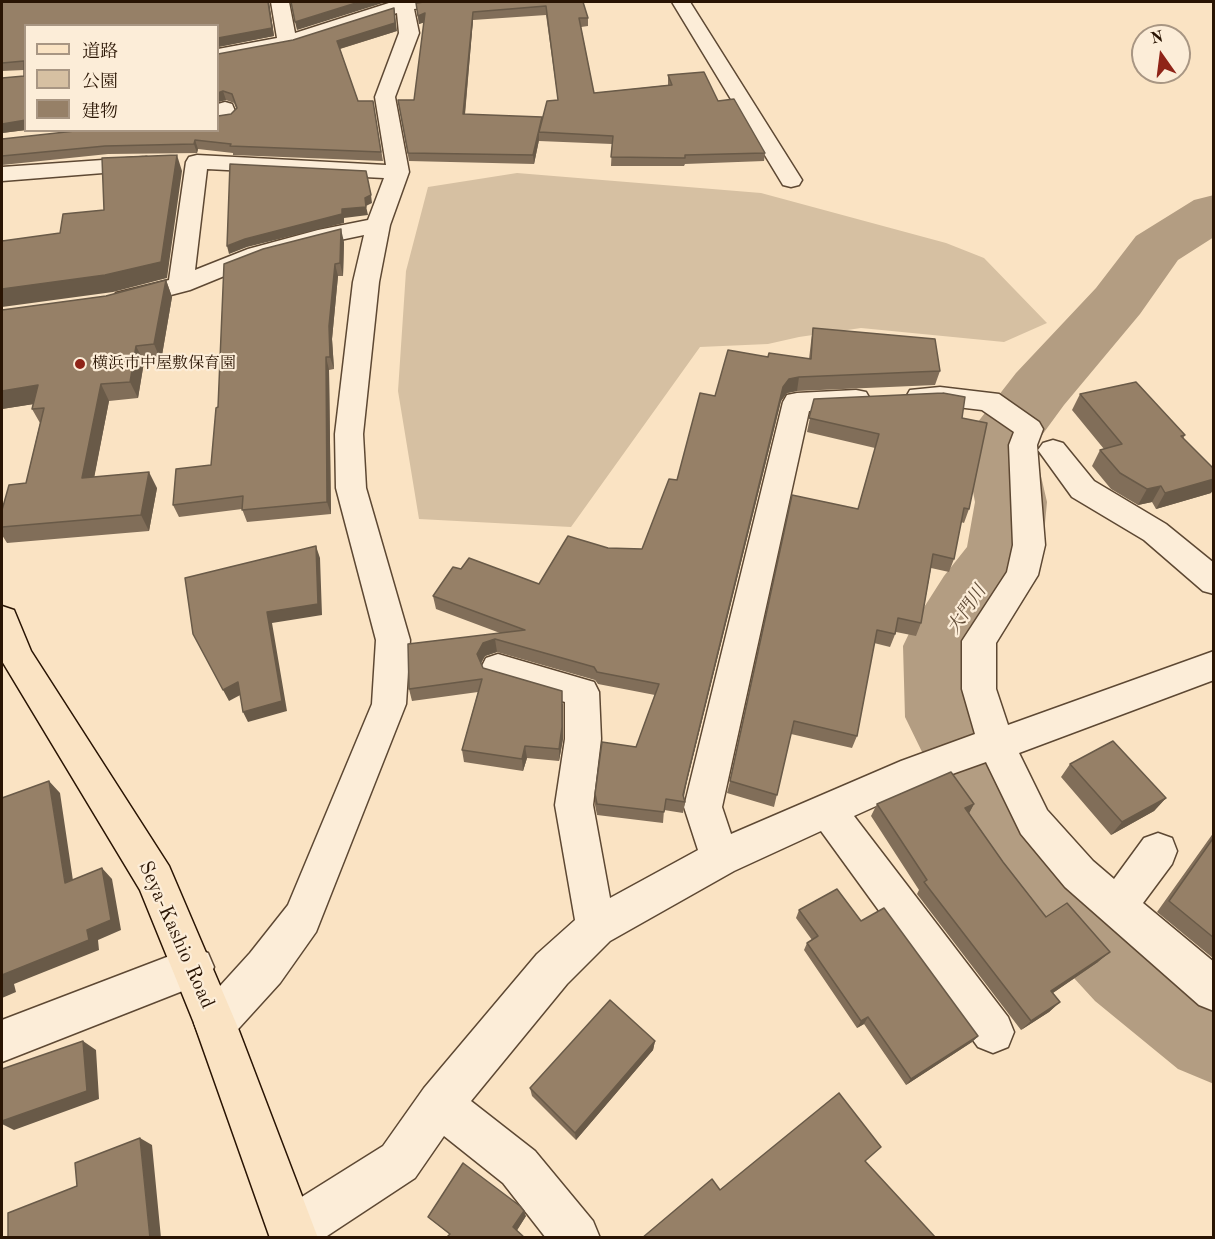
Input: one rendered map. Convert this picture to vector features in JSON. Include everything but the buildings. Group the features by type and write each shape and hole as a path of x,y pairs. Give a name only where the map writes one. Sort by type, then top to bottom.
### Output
{"main road":[{"name":"Seya-Kashio Road","path":"2,619 16,656 155,879 215,1023 293,1234"}],"street":[{"path":"244,2 253,2"},
{"path":"280,2 287,42"},
{"path":"219,55 287,42 411,2"},
{"path":"215,1023 265,968 302,918 389,704 393,640 351,488 349,434 366,282 378,225 398,172 385,97 409,33 407,14 411,2"},
{"path":"681,2 791,180"},
{"path":"2,174 178,163 398,172"},
{"path":"178,163 181,285"},
{"path":"101,303 181,285 257,254 318,237 378,225"},
{"path":"720,858 703,807 797,402 940,396 989,401 1029,429 1023,445 1029,545 1022,575 979,640 979,689 974,751 1079,874 1214,990"},
{"path":"1053,450 1083,489 1155,532 1214,582"},
{"path":"293,1234 399,1162 440,1104 552,969 596,927 720,858 914,771 1214,665"},
{"path":"498,668 582,692 583,739 574,806 596,927"},
{"path":"827,810 993,1032"},
{"path":"1117,907 1158,850"},
{"path":"2,1041 193,968"},
{"path":"440,1104 519,1167 576,1238"}],"green space":[{"path":"517,173 761,193 946,243 984,258 1047,323 1004,342 861,328 768,344 700,347 571,527 419,519 398,391 406,271 428,187"}],"waterway":[{"name":"大門川","path":"1214,212 1157,248 1118,301 1040,389 999,444 1011,502 1004,555 972,598 943,646 948,717 1018,851 1130,966 1214,1033"}],"place":[{"name":"横浜市中屋敷保育園","path":"80,364"}]}
